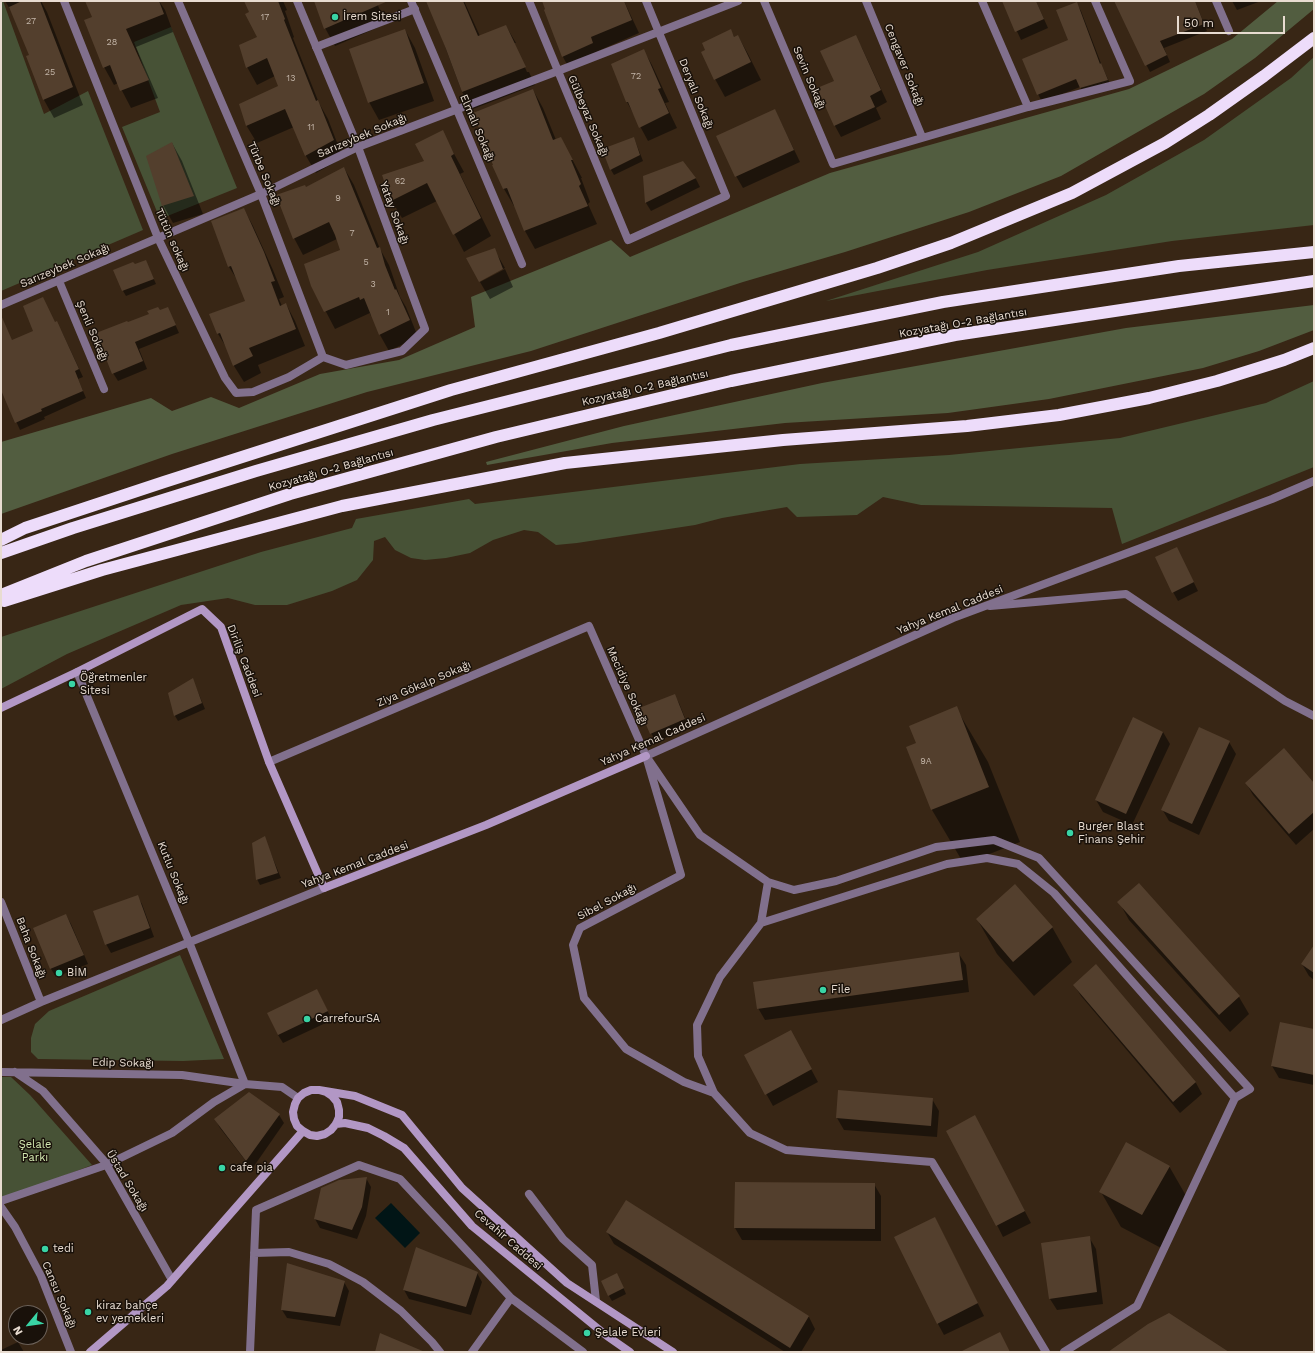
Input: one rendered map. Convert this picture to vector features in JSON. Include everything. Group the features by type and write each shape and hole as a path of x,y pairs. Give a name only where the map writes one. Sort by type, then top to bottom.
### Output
{"highway":[{"path":"1,540 25,528 142,489 451,390 674,328 877,268 951,243 1072,194 1165,143 1264,76 1314,38"},
{"name":"Kozyatağı O-2 Bağlantısı","path":"1,553 73,528 256,471 426,422 730,345 943,302 1179,266 1314,252"},
{"name":"Kozyatağı O-2 Bağlantısı","path":"1,595 86,561 290,494 496,437 731,381 955,335 1314,281"},
{"path":"1214,296 1314,289"},
{"path":"1,602 102,570 342,506 565,463 783,440 967,426 1059,415 1149,398 1216,381 1284,360 1314,348"}],"street":[{"name":"Tütün sokağı","path":"64,1 158,238 225,378 236,393 253,392 289,377 323,357"},
{"name":"Türbe Sokağı","path":"178,1 261,194 323,357"},
{"name":"Yatay Sokağı","path":"297,1 358,147 425,329 402,351 346,365 323,357"},
{"name":"Elmalı Sokağı","path":"411,1 522,264"},
{"name":"Gülbeyaz Sokağı","path":"528,1 628,240"},
{"name":"Deryalı Sokağı","path":"628,240 726,196 646,1"},
{"name":"Sarızeybek Sokağı","path":"1,305 261,194 358,147 558,72 738,1"},
{"name":"Sevin Sokağı","path":"764,1 833,164 922,137"},
{"name":"Cengaver Sokağı","path":"866,1 922,137"},
{"path":"982,1 1028,107"},
{"path":"922,137 1028,107 1130,81 1095,1"},
{"path":"1216,1 1229,31"},
{"path":"316,46 415,9"},
{"name":"Şenli Sokağı","path":"59,281 104,389"},
{"name":"Yahya Kemal Caddesi","path":"1,1020 41,1002 189,942 486,825 646,756 953,618 1272,499 1314,481"},
{"path":"985,606 1126,594 1285,701 1314,716"},
{"name":"Diriliş Caddesi","path":"1,708 78,672 202,609 221,627 269,762 324,888"},
{"name":"Mecidiye Sokağı","path":"589,626 646,756"},
{"name":"Ziya Gökalp Sokağı","path":"269,762 589,626"},
{"name":"Kutlu Sokağı","path":"78,672 189,942 245,1084"},
{"path":"646,756 700,835 768,882 794,890 836,881 936,847 994,840 1039,858 1250,1089 1235,1098 1137,1306 1064,1352"},
{"name":"Sibel Sokağı","path":"646,756 681,875 580,928 573,945 584,998 626,1049 684,1082 714,1093"},
{"path":"761,923 947,864 987,858 1018,864 1054,893 1235,1098"},
{"path":"768,882 761,923 720,977 697,1025 698,1056 714,1093 750,1133 786,1150 932,1162 1046,1352"},
{"name":"Baha Sokağı","path":"1,902 41,1002"},
{"name":"Edip Sokağı","path":"1,1072 182,1075 245,1084 282,1087 298,1098"},
{"name":"Üstad Sokağı","path":"15,1072 43,1091 106,1165 172,1280"},
{"path":"1,1201 106,1165 172,1133 214,1102 245,1084"},
{"name":"Cevahir Caddesi","path":"298,1098 311,1090 319,1090 355,1096 402,1114 462,1188 567,1283 673,1352"},
{"path":"298,1098 293,1112 297,1126 310,1135 317,1136 325,1134 336,1124 339,1117 339,1110 337,1102 332,1096 319,1090"},
{"name":"Cevahir Caddesi","path":"336,1124 368,1128 404,1148 472,1226 607,1336 630,1352"},
{"path":"90,1352 172,1280 303,1131"},
{"path":"250,1352 256,1210 359,1165 400,1179 511,1298 583,1352"},
{"path":"529,1194 563,1239 592,1265 596,1302"},
{"name":"Cansu Sokağı","path":"1,1207 15,1227 41,1276 71,1352"},
{"path":"254,1253 289,1252 329,1264 363,1282 401,1311 440,1352"},
{"path":"472,1352 511,1298"}],"green space":[{"path":"1,1 3,1 44,114 88,91 143,230 1,291"},
{"path":"1278,1 1314,1 1314,9 1255,58 1204,94 1061,176 969,212 845,252 743,282 531,351 367,392 172,454 1,514 1,442 151,398 172,411 211,397 239,408 320,374 399,360 475,327 471,297 611,240 630,257 830,173 1129,89 1232,39"},
{"path":"171,27 237,188 160,219 122,127 160,112 134,42"},
{"path":"1314,57 1314,225 1172,241 987,270 826,301 978,252 1106,195 1204,140 1291,78"},
{"path":"1314,305 1314,330 1259,351 1203,368 1049,399 948,413 785,423 612,443 487,465 486,462 624,426 822,383 1126,328"},
{"path":"1314,381 1314,467 1122,544 1112,508 921,505 883,497 857,515 797,517 787,507 722,518 695,525 556,545 538,532 524,530 493,540 470,553 446,558 425,560 411,558 395,550 385,537 374,541 373,560 357,580 332,591 287,605 255,605 228,598 181,605 67,654 1,689 1,637 261,552 352,528 356,519 469,499 475,504 800,464 949,455 1120,438 1266,403"},
{"path":"180,955 224,1059 183,1061 38,1059 31,1052 31,1038 35,1024 49,1011"},
{"name":"Şelale Parkı","path":"1,1077 11,1077 30,1095 92,1165 1,1200"}],"shaded area":[{"path":"391,1203 420,1233 405,1248 375,1218"}],"building":[{"path":"22,1 40,1 73,87 43,100 26,56 29,55 9,7"},
{"path":"85,1 159,1 164,14 126,29 149,80 120,91 110,65 103,68 84,20 92,17"},
{"path":"244,1 278,1 316,101 318,100 334,140 305,156 285,109 246,126 239,104 278,86 267,58 246,68 239,45 257,37 245,14 249,12"},
{"name":"İrem Sitesi","path":"314,1 388,1 324,29"},
{"path":"426,1 463,1 478,36 506,25 526,67 462,92"},
{"path":"542,1 624,1 632,20 591,37 593,43 562,57"},
{"path":"1002,1 1036,1 1044,19 1015,32"},
{"path":"1114,1 1195,1 1204,24 1160,41 1167,55 1145,66"},
{"path":"1077,2 1100,64 1101,63 1108,80 1080,88 1076,79 1037,95 1022,59 1068,40 1056,10"},
{"path":"405,29 424,83 368,103 349,49"},
{"path":"731,29 734,37 738,35 751,62 714,80 701,52 705,50 702,43"},
{"path":"856,35 881,90 870,96 875,107 834,126 817,88 834,81 820,51"},
{"path":"644,49 661,88 658,89 669,113 639,128 628,102 626,102 611,64"},
{"path":"533,89 553,140 561,137 573,160 571,160 581,184 579,186 588,206 524,231 507,188 503,189 492,165 473,113"},
{"path":"775,109 794,150 735,177 716,136"},
{"path":"443,130 454,154 451,156 481,218 453,235 427,183 391,201 382,175 424,161 415,144"},
{"path":"634,137 640,155 610,170 602,149"},
{"path":"172,142 194,196 162,206 146,156"},
{"path":"683,161 696,178 645,203 643,176"},
{"path":"344,167 377,248 380,247 385,265 395,290 396,289 410,320 379,335 364,298 360,300 359,297 324,312 311,286 304,264 340,250 335,235 329,222 293,239 276,195 305,185 306,187"},
{"path":"244,208 264,252 275,281 271,282 280,306 286,303 296,329 249,348 253,356 233,366 220,333 217,334 209,314 245,301 231,266 228,267 211,221"},
{"path":"495,248 503,269 479,282 466,258"},
{"path":"146,260 154,279 122,291 113,270 133,262 135,264"},
{"path":"43,297 55,322 57,321 79,369 75,371 83,391 41,409 42,411 15,423 1,390 1,315 12,340 33,331 23,306"},
{"path":"158,307 160,310 168,307 176,325 135,342 143,361 112,374 96,333 149,314 147,311"},
{"path":"1177,547 1194,582 1172,593 1155,557"},
{"path":"193,678 202,703 174,716 168,693"},
{"path":"675,694 685,719 650,734 639,708"},
{"path":"957,706 989,787 931,810 906,747 916,743 909,726"},
{"path":"1133,717 1163,732 1126,814 1095,800"},
{"path":"1199,727 1230,741 1192,824 1161,810"},
{"path":"1284,748 1314,783 1314,812 1289,834 1245,783"},
{"path":"265,836 278,873 256,880 252,843"},
{"path":"1139,883 1240,996 1219,1015 1117,902"},
{"path":"1015,884 1053,927 1013,962 976,919"},
{"path":"138,895 150,928 105,945 93,911"},
{"path":"66,914 84,955 50,969 33,928"},
{"path":"1314,945 1314,973 1301,964"},
{"path":"959,952 963,980 757,1009 753,982"},
{"path":"1096,964 1196,1082 1173,1102 1073,985"},
{"path":"317,989 328,1011 278,1035 267,1013"},
{"path":"1280,1022 1314,1029 1314,1075 1271,1066"},
{"path":"791,1030 812,1069 765,1095 744,1055"},
{"path":"838,1090 933,1098 931,1126 836,1118"},
{"path":"249,1092 280,1114 246,1161 214,1119"},
{"path":"975,1115 1025,1211 996,1226 946,1131"},
{"path":"1126,1142 1170,1166 1142,1215 1099,1192"},
{"path":"367,1177 362,1207 352,1230 314,1219 321,1188 339,1180"},
{"path":"735,1182 875,1183 875,1229 734,1228"},
{"path":"626,1200 809,1316 790,1348 606,1232"},
{"path":"935,1217 978,1303 937,1324 894,1237"},
{"path":"1090,1236 1097,1292 1049,1299 1041,1243"},
{"path":"416,1247 478,1272 466,1307 403,1290"},
{"path":"287,1263 345,1281 335,1317 281,1310"},
{"path":"617,1273 624,1288 608,1296 601,1281"},
{"path":"1169,1313 1229,1352 1108,1352 1148,1324"},
{"path":"1000,1332 1010,1352 960,1352"},
{"path":"380,1333 425,1352 375,1352"}],"place":[{"name":"İrem Sitesi","path":"335,17"},
{"name":"Öğretmenler Sitesi","path":"72,684"},
{"name":"Burger Blast Finans Şehir","path":"1070,833"},
{"name":"BİM","path":"59,973"},
{"name":"File","path":"823,990"},
{"name":"CarrefourSA","path":"307,1019"},
{"name":"cafe pia","path":"222,1168"},
{"name":"tedi","path":"45,1249"},
{"name":"kiraz bahçe ev yemekleri","path":"88,1312"},
{"name":"Şelale Evleri","path":"587,1333"}]}
